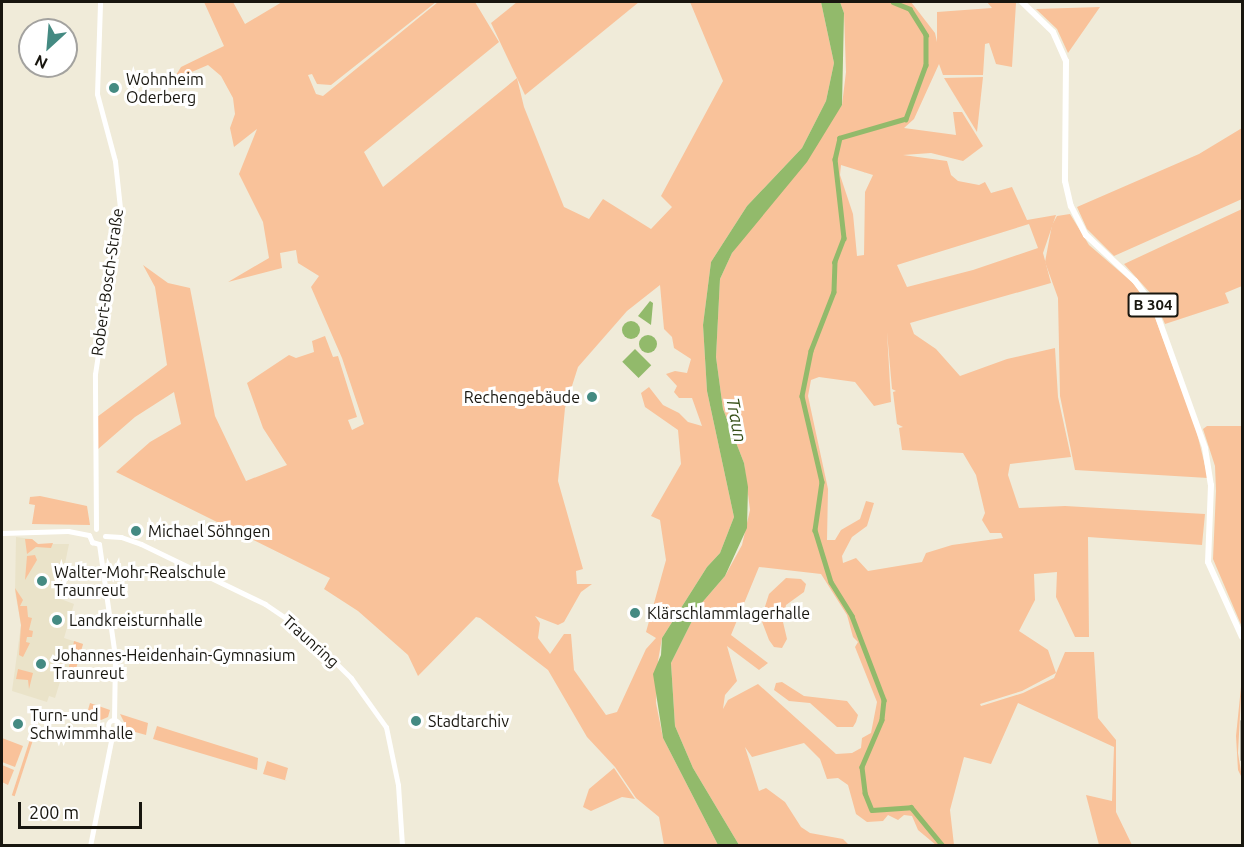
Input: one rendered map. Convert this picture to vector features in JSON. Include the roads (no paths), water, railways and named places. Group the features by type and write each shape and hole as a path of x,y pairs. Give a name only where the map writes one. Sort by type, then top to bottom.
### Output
{"main road":[{"name":"Robert-Bosch-Straße","path":"96,529 95,374 120,208 115,161 97,94 100,2"},
{"name":"B 304","path":"1023,2 1053,32 1066,61 1065,181 1071,206 1086,235 1135,281 1154,306 1202,438 1211,476 1208,562 1242,637"},
{"path":"89,535 96,529 105,536 99,544 115,656 114,720 108,724 113,731 90,846"},
{"path":"2,533 68,531 89,535"},
{"path":"89,535 92,542 99,544"},
{"name":"Traunring","path":"105,536 121,537 141,544 265,604 298,626 351,678 386,727 398,785 402,846"}],"waterway":[{"path":"893,2 910,9 926,35 926,65 906,119 840,138 835,159 844,238 835,262 834,292 811,351 802,396 822,482 815,530 831,582 852,616 884,700 882,720 862,767 865,793 872,810 911,807 943,846"}],"railway":[{"path":"1242,721 1242,760"}],"place":[{"name":"Wohnheim Oderberg","path":"114,88"},
{"name":"Rechengebäude","path":"592,397"},
{"name":"Michael Söhngen","path":"136,531"},
{"name":"Walter-Mohr-Realschule Traunreut","path":"42,581"},
{"name":"Klärschlammlagerhalle","path":"635,613"},
{"name":"Landkreisturnhalle","path":"57,620"},
{"name":"Johannes-Heidenhain-Gymnasium Traunreut","path":"41,664"},
{"name":"Stadtarchiv","path":"416,721"},
{"name":"Turn- und Schwimmhalle","path":"18,724"}],"water label":[{"name":"Traun","path":"737,420"}]}
